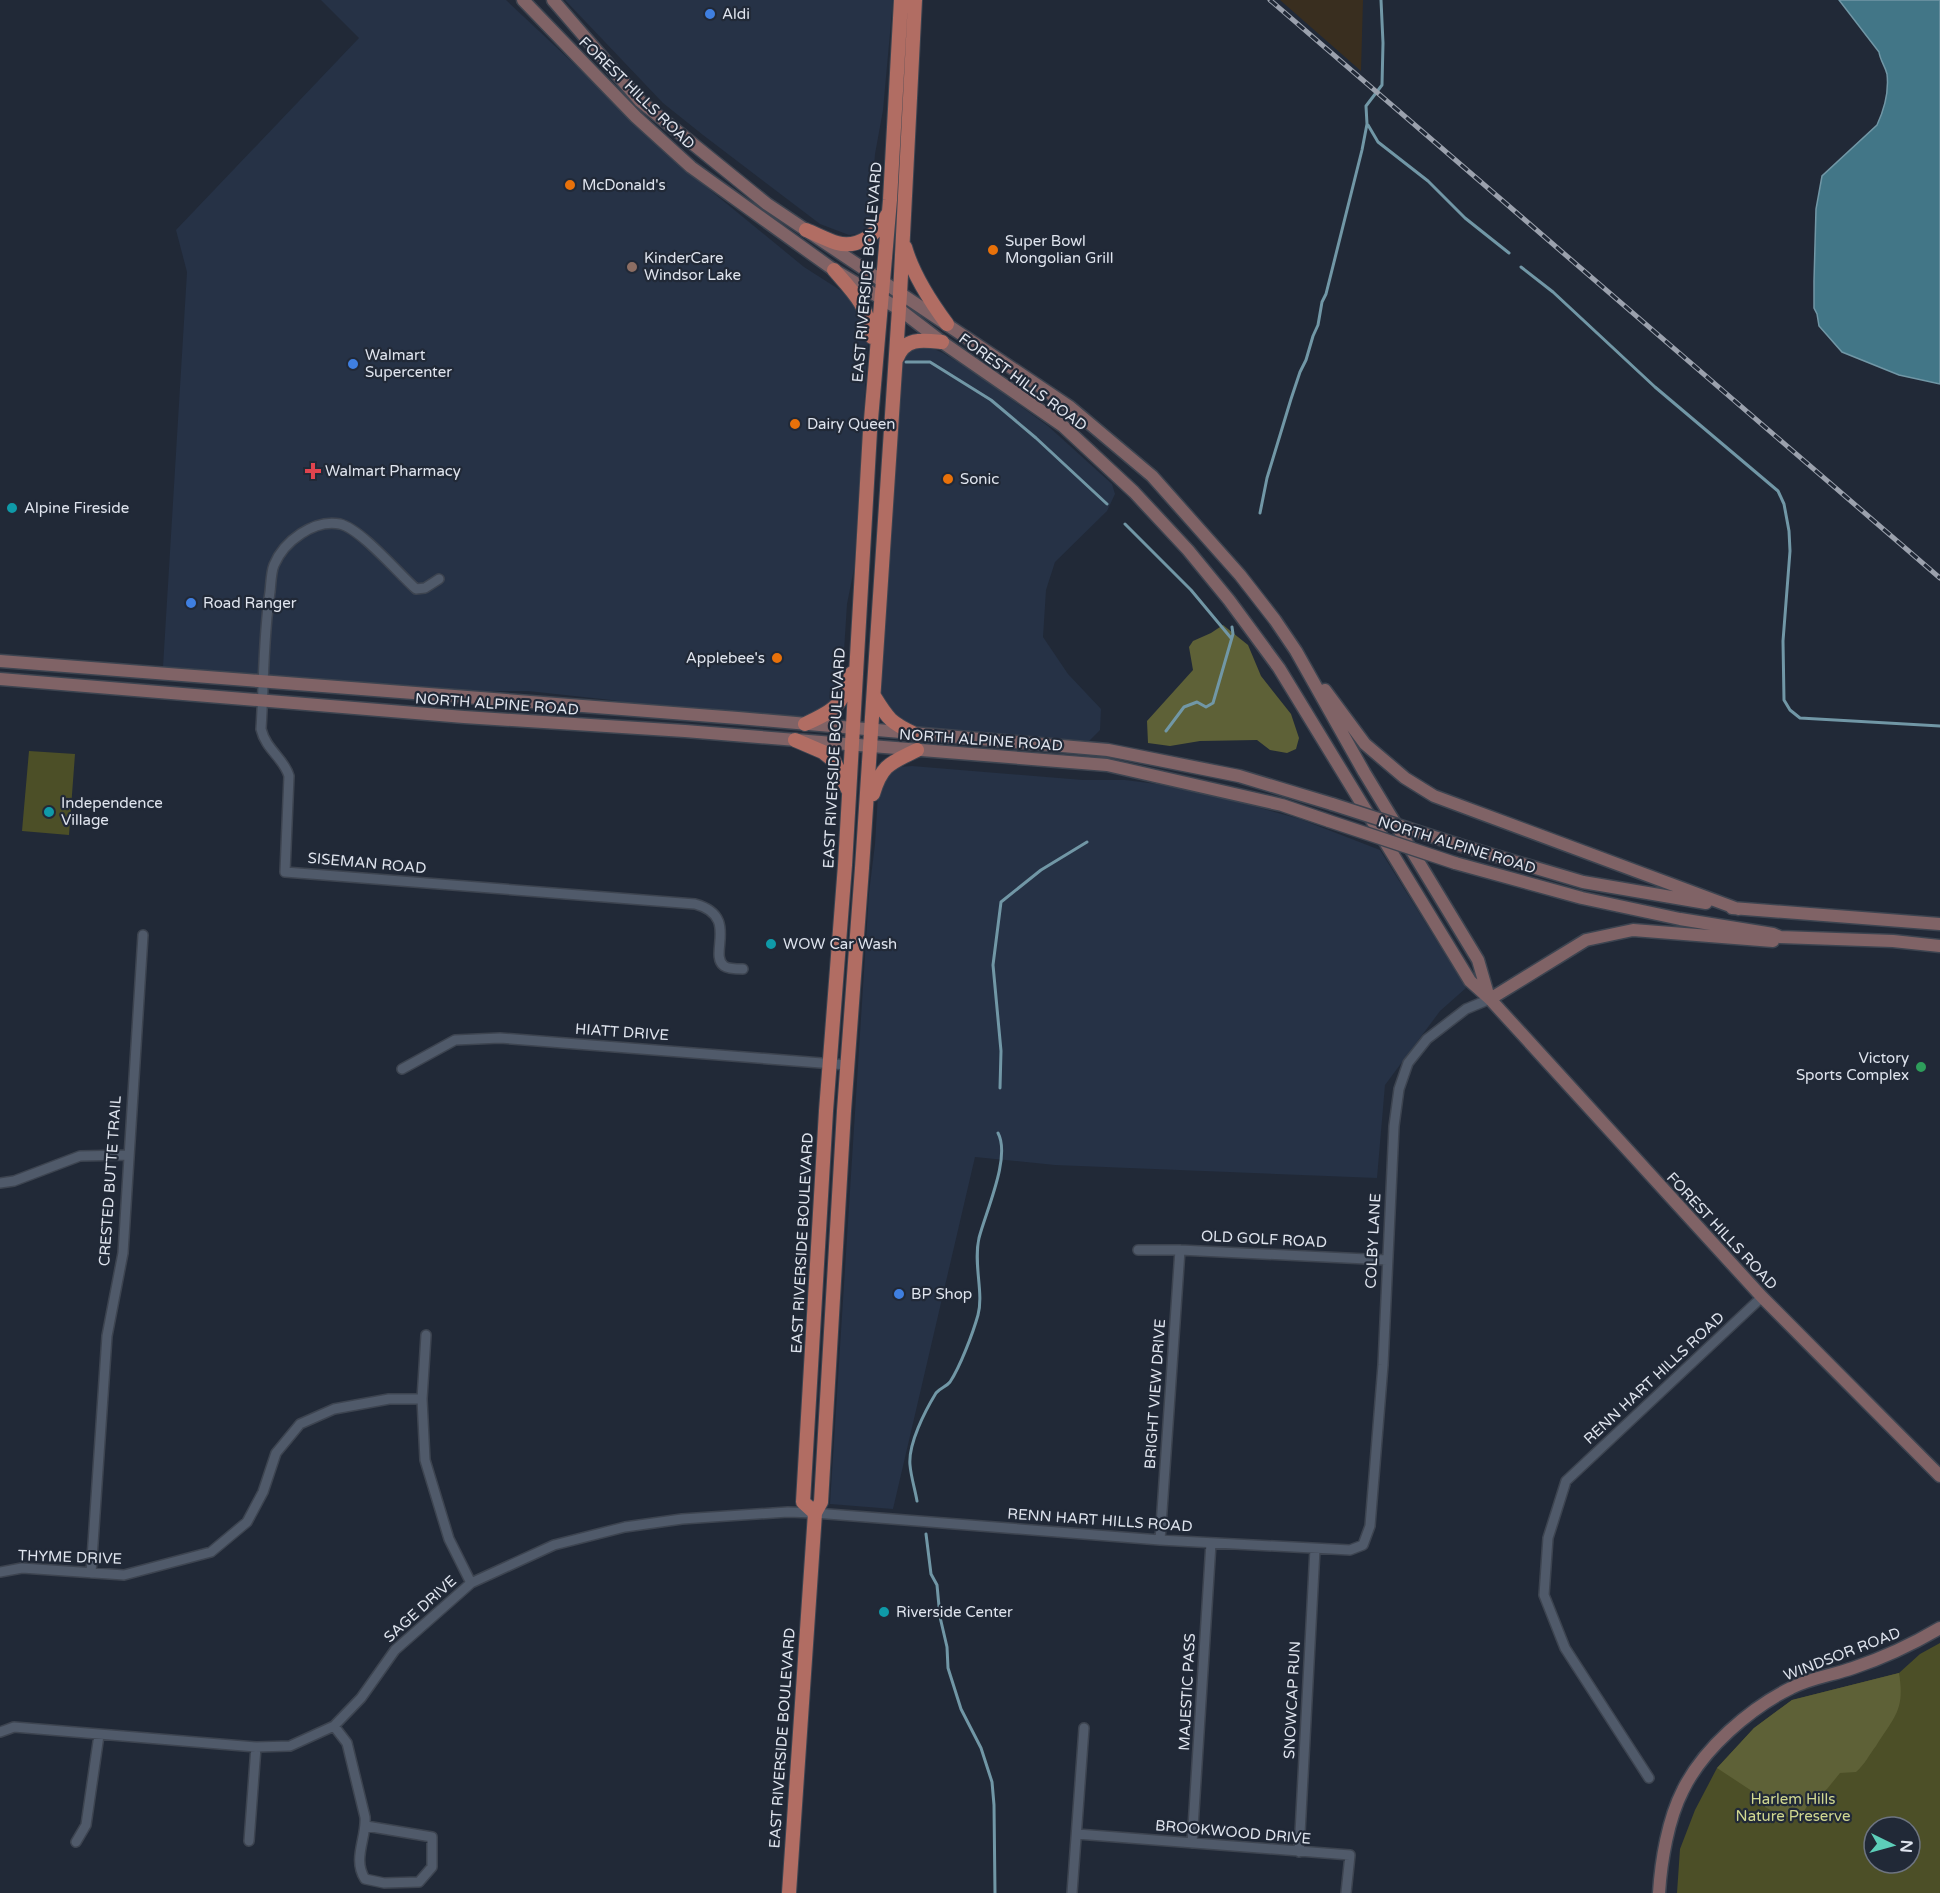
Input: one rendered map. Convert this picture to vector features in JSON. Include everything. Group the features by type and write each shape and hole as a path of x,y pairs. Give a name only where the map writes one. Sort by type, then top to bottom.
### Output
{"main road":[{"name":"FOREST HILLS ROAD","path":"523,0 636,117 692,167 834,270 899,309 942,342 1064,426 1134,492 1188,550 1229,600 1279,668 1470,981 1490,999 1762,1297 1940,1476"},
{"name":"FOREST HILLS ROAD","path":"553,0 640,101 767,204 1070,407 1152,476 1240,575 1296,651 1364,772 1478,960 1490,999"},
{"name":"EAST RIVERSIDE BOULEVARD","path":"815,1513 803,1502 874,379 889,210 900,0"},
{"name":"EAST RIVERSIDE BOULEVARD","path":"789,1893 815,1513 821,1502 847,1065 866,816 900,294 915,0"},
{"path":"806,230 837,243 846,244 871,236 883,225 889,210"},
{"path":"902,234 915,273 947,324"},
{"path":"834,270 860,300 869,319 874,379"},
{"path":"894,375 899,351 906,343 918,340 942,342"},
{"path":"1296,651 1365,744 1405,778 1434,796 1738,909"},
{"path":"805,724 831,713 843,696 857,659"},
{"name":"NORTH ALPINE ROAD","path":"0,661 1108,750 1239,776 1583,882 1738,909 1940,924"},
{"name":"NORTH ALPINE ROAD","path":"0,679 1107,765 1282,805 1455,863 1592,900 1780,937 1893,941 1940,946"},
{"path":"874,696 886,716 894,724 915,734"},
{"path":"697,732 698,716"},
{"path":"795,740 823,752 834,761 848,792"},
{"path":"866,816 878,776 889,764 917,750"},
{"path":"1490,999 1586,940 1633,930 1772,941 1780,937"},
{"name":"WINDSOR ROAD","path":"1659,1893 1660,1873 1672,1817 1683,1790 1698,1766 1750,1712 1792,1687 1854,1668 1940,1628"}],"street":[{"name":"SISEMAN ROAD","path":"439,579 425,588 416,589 366,540 341,524 320,524 296,536 274,565 267,612 261,729 269,748 285,767 289,776 285,872 695,904 712,912 718,920 721,931 720,955 723,965 743,969"},
{"name":"CRESTED BUTTE TRAIL","path":"91,1573 107,1336 123,1253 143,935"},
{"name":"COLBY LANE","path":"1370,1526 1383,1365 1394,1126 1400,1089 1408,1063 1427,1039 1467,1009 1490,999"},
{"name":"HIATT DRIVE","path":"402,1069 455,1040 500,1038 847,1065"},
{"path":"0,1183 14,1181 80,1156 128,1155"},
{"name":"OLD GOLF ROAD","path":"1138,1250 1387,1260"},
{"name":"BRIGHT VIEW DRIVE","path":"1160,1540 1180,1250"},
{"name":"RENN HART HILLS ROAD","path":"1649,1778 1565,1647 1544,1595 1548,1538 1566,1481 1762,1297"},
{"path":"426,1335 422,1399 425,1460 449,1539 471,1583"},
{"name":"THYME DRIVE","path":"0,1572 22,1568 124,1575 211,1552 247,1522 263,1492 276,1453 300,1424 334,1409 389,1399 422,1399"},
{"name":"RENN HART HILLS ROAD","path":"815,1513 1160,1540 1350,1550 1363,1545 1370,1526"},
{"name":"SAGE DRIVE","path":"0,1732 14,1728 256,1746 290,1746 334,1726 361,1698 395,1650 471,1583 554,1545 625,1527 704,1516 815,1513"},
{"name":"MAJESTIC PASS","path":"1192,1843 1211,1543"},
{"name":"SNOWCAP RUN","path":"1299,1852 1315,1549"},
{"path":"334,1726 347,1743 366,1826 360,1856 360,1871 365,1879 384,1883 418,1882 432,1867 432,1838 366,1826"},
{"path":"1072,1893 1084,1728"},
{"path":"76,1842 86,1825 99,1735"},
{"path":"249,1841 256,1746"},
{"name":"BROOKWOOD DRIVE","path":"1077,1834 1350,1855 1346,1893"}],"shaded area":[{"path":"321,0 506,0 699,181 804,267 840,290 853,302 862,317 868,342 854,569 847,604 843,667 836,699 822,712 802,718 638,705 528,691 467,691 163,667 187,272 176,230 359,38"},
{"path":"565,0 893,0 883,110 875,154 870,221 864,233 849,235 820,224 703,135 663,103"},
{"path":"1280,0 1363,0 1361,71"},
{"path":"1839,0 1940,0 1940,384 1899,375 1842,352 1819,326 1814,308 1816,209 1822,176 1877,125 1887,94 1887,74 1879,52"},
{"path":"925,345 972,371 1048,426 1112,484 1115,494 1107,511 1055,562 1046,590 1043,637 1068,674 1101,709 1100,730 1089,741 914,727 894,720 880,694 901,358 905,349"},
{"path":"912,766 1157,784 1224,798 1300,819 1380,850 1466,988 1440,1011 1385,1085 1377,1178 1055,1165 975,1157 893,1509 830,1504 869,893 878,794 886,775 899,767"}],"green space":[{"path":"1223,625 1248,645 1261,676 1291,714 1299,738 1296,749 1287,753 1270,750 1257,740 1200,741 1170,746 1148,743 1147,721 1193,670 1189,647 1193,641"},
{"path":"29,751 75,754 69,835 22,831"},
{"name":"Harlem Hills Nature Preserve","path":"1940,1643 1940,1893 1677,1893 1680,1849 1695,1810 1717,1768 1754,1728 1792,1700 1899,1673 1920,1654"},
{"path":"1899,1673 1901,1696 1897,1712 1876,1746 1856,1772 1840,1773 1827,1789 1809,1803 1801,1816 1783,1817 1765,1807 1764,1799 1717,1768 1754,1728 1792,1700"}],"waterway":[{"path":"1260,513 1267,478 1291,399 1318,325 1362,150 1367,124 1366,106 1382,85 1381,0"},
{"path":"1368,125 1378,142 1428,181 1465,218 1509,253"},
{"path":"1521,267 1553,292 1655,387 1778,491 1784,504 1789,531 1790,551 1783,641 1784,700 1790,710 1800,718 1940,726"},
{"path":"906,362 930,362 991,400 1107,504"},
{"path":"1125,524 1191,590 1231,638"},
{"path":"1166,731 1184,707 1197,702 1206,707 1213,703 1233,634 1232,627"},
{"path":"1000,1088 1001,1051 993,965 1001,902 1041,870 1087,842"},
{"path":"917,1501 910,1465 914,1438 936,1393 954,1376 966,1350 980,1306 977,1248 1000,1170 1002,1156 998,1133"},
{"path":"926,1534 931,1574 937,1585 948,1668 961,1709 981,1748 992,1782 995,1893"}],"railway":[{"path":"1270,0 1940,578"}],"place":[{"name":"Aldi","path":"710,14"},
{"name":"McDonald's","path":"570,185"},
{"name":"Super Bowl Mongolian Grill","path":"993,250"},
{"name":"KinderCare Windsor Lake","path":"632,267"},
{"name":"Walmart Supercenter","path":"353,364"},
{"name":"Dairy Queen","path":"795,424"},
{"name":"Walmart Pharmacy","path":"313,471"},
{"name":"Sonic","path":"948,479"},
{"name":"Alpine Fireside","path":"12,508"},
{"name":"Road Ranger","path":"191,603"},
{"name":"Applebee's","path":"777,658"},
{"name":"Independence Village","path":"49,812"},
{"name":"WOW Car Wash","path":"771,944"},
{"name":"Victory Sports Complex","path":"1921,1067"},
{"name":"BP Shop","path":"899,1294"},
{"name":"Riverside Center","path":"884,1612"}]}
